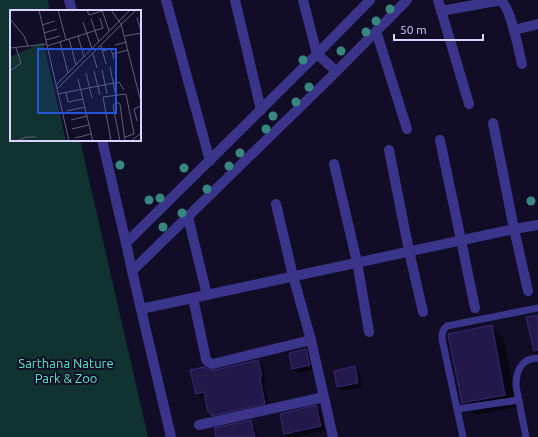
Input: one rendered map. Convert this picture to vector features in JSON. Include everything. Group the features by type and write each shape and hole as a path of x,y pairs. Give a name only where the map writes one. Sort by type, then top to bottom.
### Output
{"street":[{"path":"70,0 72,10"},
{"path":"166,0 210,161"},
{"path":"235,0 262,110"},
{"path":"302,0 317,54 336,72"},
{"path":"126,243 262,110 369,0"},
{"path":"132,271 336,72 407,0"},
{"path":"438,0 469,104"},
{"path":"441,12 496,1 502,2 514,30 522,64"},
{"path":"514,30 538,24"},
{"path":"376,31 406,129"},
{"path":"493,123 528,290"},
{"path":"440,140 475,308"},
{"path":"102,141 171,437"},
{"path":"389,150 423,312"},
{"path":"334,164 357,262 369,332"},
{"path":"276,204 293,276 311,340 332,437"},
{"path":"188,217 207,294"},
{"path":"141,309 514,228 538,225"},
{"path":"193,298 207,362 213,364 311,340"},
{"path":"199,425 324,396"}],"lane":[{"path":"464,437 442,339 444,329 447,326 538,308"},
{"path":"526,437 516,378 519,368 525,362 538,358"},
{"path":"457,409 519,400"}],"green space":[{"name":"Sarthana Nature Park & Zoo","path":"0,0 48,0 50,10 10,10 10,141 80,141 148,437 0,437"}],"building":[{"path":"538,315 538,350 534,351 526,317"},
{"path":"492,325 505,395 462,403 448,334"},
{"path":"306,349 310,365 292,369 289,353"},
{"path":"258,360 262,376 260,377 265,404 211,416 210,412 208,412 204,392 196,394 190,370 204,367 215,370"},
{"path":"355,366 358,383 337,387 334,371"},
{"path":"316,405 321,426 284,434 280,414"},
{"path":"251,420 255,437 216,437 214,428"}]}
